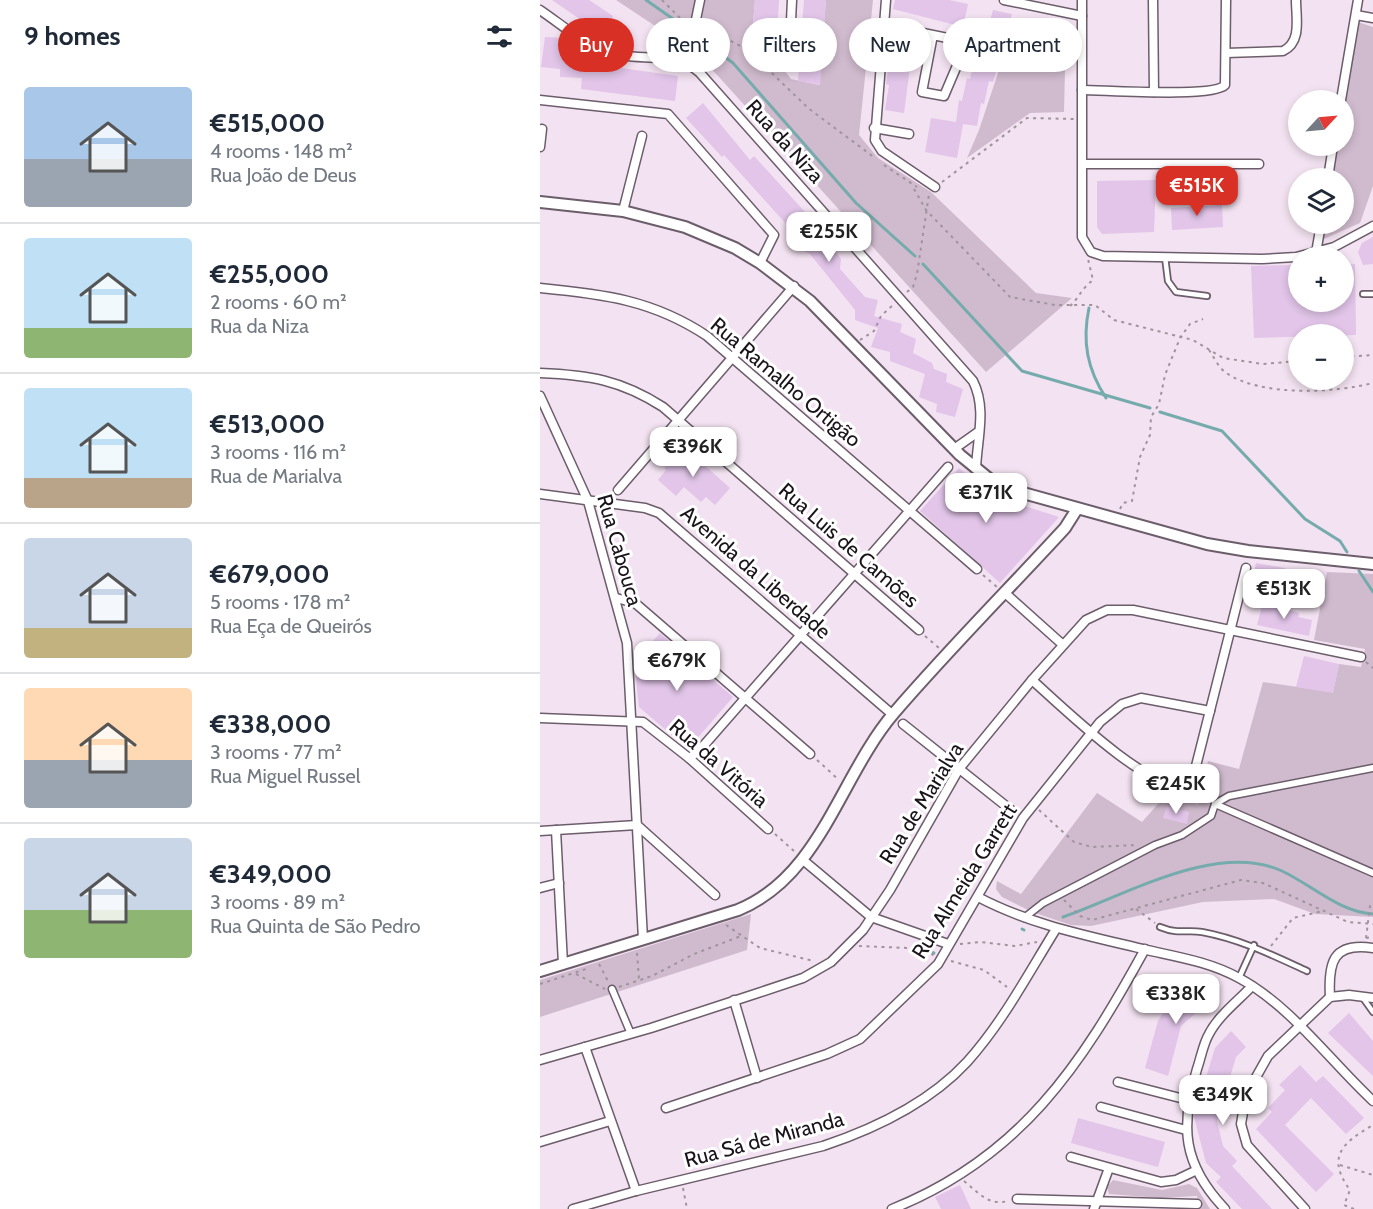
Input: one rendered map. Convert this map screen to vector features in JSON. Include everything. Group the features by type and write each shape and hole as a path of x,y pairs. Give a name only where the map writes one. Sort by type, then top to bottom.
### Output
{"street":[{"path":"696,18 700,0"},
{"path":"791,18 792,0"},
{"path":"885,18 886,0"},
{"path":"1004,0 1082,16"},
{"path":"1082,0 1082,237 1087,249 1102,256 1262,259 1288,256"},
{"path":"1154,0 1154,92"},
{"path":"1082,90 1202,92 1222,88 1225,85 1226,0"},
{"path":"1226,53 1283,51 1291,47 1296,38 1296,0"},
{"path":"1343,90 1358,0"},
{"path":"540,10 595,47 609,53 646,58"},
{"path":"1356,15 1373,18"},
{"path":"933,35 967,42 944,96 922,92 933,35"},
{"name":"Rua da Niza","path":"699,72 973,381 981,406 976,469"},
{"path":"879,72 875,140 882,151 933,189"},
{"path":"540,100 668,114 774,235 760,263"},
{"path":"874,128 909,134"},
{"path":"540,147 542,129"},
{"path":"623,211 642,136"},
{"path":"1083,164 1259,164"},
{"path":"540,202 623,211 708,235 760,263 794,286 954,449 998,486 1077,509 1248,552 1373,564"},
{"path":"1331,246 1373,226"},
{"path":"618,490 794,286"},
{"name":"Rua Ramalho Ortigão","path":"540,288 600,293 657,309 691,324 976,569"},
{"name":"Rua Luis de Camões","path":"540,373 577,374 623,385 644,395 677,420 919,630"},
{"name":"Rua Cabouca","path":"540,396 588,501 616,598 629,662 643,939"},
{"path":"954,449 978,432"},
{"path":"689,758 699,752 948,467"},
{"name":"Avenida da Liberdade","path":"540,494 659,513 893,715"},
{"path":"540,971 755,903 783,882 803,860 893,715 1065,528 1077,509"},
{"path":"1032,680 1134,767 1182,785 1188,783 1193,776 1232,631 1246,568"},
{"path":"1005,594 1062,644"},
{"path":"616,598 635,603 810,754"},
{"name":"Rua de Marialva","path":"540,1060 631,1034 802,978 831,962 871,917 959,769 1062,644 1092,616 1115,609 1132,610 1361,657"},
{"name":"Rua Almeida Garrett","path":"666,1108 827,1054 860,1040 914,990 940,959 1033,805 1091,732 1122,704 1141,698 1210,711"},
{"name":"Rua da Vitória","path":"540,718 643,722 689,758 768,829"},
{"path":"903,724 1011,810"},
{"path":"1024,918 1059,895 1155,845 1182,835 1211,816 1215,804 1229,796 1373,768"},
{"path":"1215,804 1373,873"},
{"path":"540,831 637,825 715,895"},
{"path":"556,830 563,964"},
{"path":"803,860 871,917 948,944"},
{"path":"540,888 559,883"},
{"path":"978,897 1024,918 1056,929 1213,966 1239,978 1252,986 1298,1026 1373,1101"},
{"name":"Rua Sá de Miranda","path":"573,1209 636,1191 823,1146 849,1137 924,1097 945,1083 1003,1016 1056,929"},
{"path":"1330,998 1332,962 1337,954 1350,946 1373,948"},
{"path":"892,1209 926,1196 959,1177 1010,1139 1061,1084 1145,949"},
{"path":"1225,1209 1213,1196 1197,1170 1186,1130 1188,1100 1208,1035 1252,986"},
{"path":"612,989 631,1034"},
{"path":"1305,1209 1250,1150 1241,1125 1243,1105 1253,1078 1268,1056 1330,998 1339,995 1373,998"},
{"path":"734,1000 757,1078"},
{"path":"585,1047 636,1191"},
{"path":"1118,1082 1188,1100"},
{"path":"1101,1107 1186,1130"},
{"path":"540,1142 610,1121"},
{"path":"1071,1157 1166,1182 1197,1170"},
{"path":"1094,1205 1109,1168"},
{"path":"1017,1199 1094,1205 1197,1204"}],"lane":[{"path":"1166,257 1168,282 1176,292 1207,296"},
{"path":"1363,294 1373,294"},
{"path":"1160,927 1176,933 1199,931 1254,945 1307,971"},
{"path":"1239,978 1254,945"},
{"path":"1361,996 1373,1012"}],"path":[{"path":"662,0 682,18"},
{"path":"730,41 748,50 808,108 910,184 933,189"},
{"path":"853,344 874,331 881,316 913,287 917,274 928,196 933,189 1027,118 1083,119"},
{"path":"914,189 926,210 1010,297 1070,306 1095,305 1114,320 1194,340 1223,358 1263,364 1288,362"},
{"path":"1070,306 1076,301 1079,291 1093,280 1087,258"},
{"path":"1112,518 1123,504 1132,501 1140,457 1149,435 1151,417 1159,404 1165,375 1180,338 1190,324 1203,319"},
{"path":"1208,349 1224,371 1261,387 1316,392 1373,383"},
{"path":"1354,356 1373,355"},
{"path":"976,569 1005,594"},
{"path":"919,630 948,656"},
{"path":"810,754 847,787"},
{"path":"1182,785 1195,798 1215,804"},
{"path":"1033,805 1074,842 1092,847 1155,845"},
{"path":"768,829 803,860"},
{"path":"1059,895 1080,915 1092,920 1241,880 1263,883 1348,922 1373,924"},
{"path":"1373,904 1370,909 1366,938 1373,937"},
{"path":"1136,909 1160,927"},
{"path":"1267,952 1293,918 1323,911"},
{"path":"1368,930 1373,931"},
{"path":"540,984 574,973 604,989 612,989 661,972 694,954 741,936 760,948 818,961"},
{"path":"839,954 862,946 926,948 981,942 1015,946 1040,941"},
{"path":"926,948 940,959 984,970 1007,987"},
{"path":"637,952 639,980"},
{"path":"599,964 612,989"},
{"path":"1354,1209 1344,1205 1350,1190 1340,1166 1340,1150 1352,1137 1373,1125"},
{"path":"1340,1166 1373,1175"},
{"path":"959,1177 987,1201 995,1203 1017,1199"},
{"path":"682,1180 687,1209"}],"shaded area":[{"path":"616,0 755,0 753,18 742,18 742,72 786,72 791,79 819,85 820,72 837,72 837,18 825,18 826,0 873,0 871,18 849,18 849,72 866,72 859,135 878,158 931,192 1036,293 1072,298 986,372 714,72 730,72 730,18 646,18 646,20"},
{"path":"1358,22 1373,27 1373,186 1360,223 1354,226 1354,168 1330,168 1333,156 1354,156 1354,90 1346,90"},
{"path":"998,72 1065,72 1064,112 1030,113 967,158"},
{"path":"1318,234 1335,234 1317,242"},
{"path":"1327,572 1373,574 1373,917 1315,914 1274,899 1203,902 1091,926 1071,925 1032,912 1002,897 996,889 997,881 1021,894 1097,793 1142,822 1165,796 1198,804 1208,761 1239,769 1263,682 1333,692 1339,664 1361,667 1365,649 1314,640"},
{"path":"751,914 747,950 540,1017 540,980"},
{"path":"1113,1180 1162,1190 1189,1184 1197,1188 1210,1209 1198,1209 1197,1196 1160,1198 1109,1194 1107,1187"}],"building":[{"path":"552,0 589,0 613,16 612,18 578,18"},
{"path":"755,0 779,0 778,18 753,18"},
{"path":"804,0 826,0 825,18 803,18"},
{"path":"895,0 949,0 968,4 965,18 943,18 943,22 893,9"},
{"path":"993,10 1012,14 1011,18 991,18"},
{"path":"545,37 558,38 558,69 541,67"},
{"path":"634,70 678,76 675,101 581,89 582,78 560,77 560,72 634,72"},
{"path":"799,72 821,72 820,85 798,81"},
{"path":"888,72 909,72 904,113 885,110 889,85 886,84"},
{"path":"971,72 996,72 993,82 989,81 984,104 981,103 977,126 963,124 957,158 925,152 931,118 956,122 959,100 962,101 967,78 970,79"},
{"path":"703,103 750,160 754,156 805,212 841,259 840,269 865,297 878,300 874,316 902,324 900,332 916,339 913,353 932,363 934,369 947,374 946,382 963,389 955,417 936,412 937,404 919,397 925,374 890,361 890,352 871,347 878,328 855,320 855,310 810,254 788,243 788,226 724,155 722,157 686,118"},
{"path":"1156,180 1154,232 1102,234 1097,227 1097,181"},
{"path":"1222,205 1223,227 1172,230 1171,208"},
{"path":"1373,237 1373,264 1363,265 1358,252 1362,243"},
{"path":"1354,264 1356,335 1354,335 1354,324 1288,324 1288,337 1254,338 1251,266 1288,265 1288,312 1354,312"},
{"path":"685,448 730,488 715,505 706,497 701,502 684,487 676,496 658,480 666,470 664,468"},
{"path":"959,468 986,490 1009,501 1059,517 1000,583 920,511"},
{"path":"1256,563 1285,568 1280,589 1252,583"},
{"path":"1308,571 1321,574 1318,595 1304,593"},
{"path":"1263,602 1299,613 1298,617 1312,620 1309,636 1257,625"},
{"path":"660,633 733,697 688,749 639,707 634,662"},
{"path":"1304,656 1339,664 1333,693 1296,687"},
{"path":"1167,806 1189,812 1187,824 1163,818"},
{"path":"1198,976 1215,996 1181,1026 1168,1076 1145,1068 1158,1021 1165,1010"},
{"path":"1349,1013 1373,1041 1373,1076 1328,1033"},
{"path":"1231,1031 1246,1047 1236,1057 1217,1121 1223,1146 1237,1161 1232,1166 1272,1209 1242,1209 1216,1182 1221,1177 1206,1163 1194,1117 1215,1048"},
{"path":"1300,1065 1316,1082 1323,1076 1364,1118 1346,1134 1311,1098 1285,1125 1334,1174 1316,1192 1256,1129 1272,1112 1268,1108 1285,1090 1279,1085"},
{"path":"1078,1118 1165,1142 1158,1167 1071,1143"},
{"path":"960,1185 971,1209 941,1209 935,1197"}],"waterway":[{"path":"646,0 672,18"},
{"path":"730,61 856,203 915,256"},
{"path":"923,264 1022,371 1150,408"},
{"path":"1089,308 1086,343 1090,365 1106,398"},
{"path":"1160,412 1222,431 1305,519 1340,541 1347,552"},
{"path":"1359,571 1373,592"},
{"path":"1063,917 1172,874 1229,862 1257,863 1282,871 1337,903 1373,914"}]}
